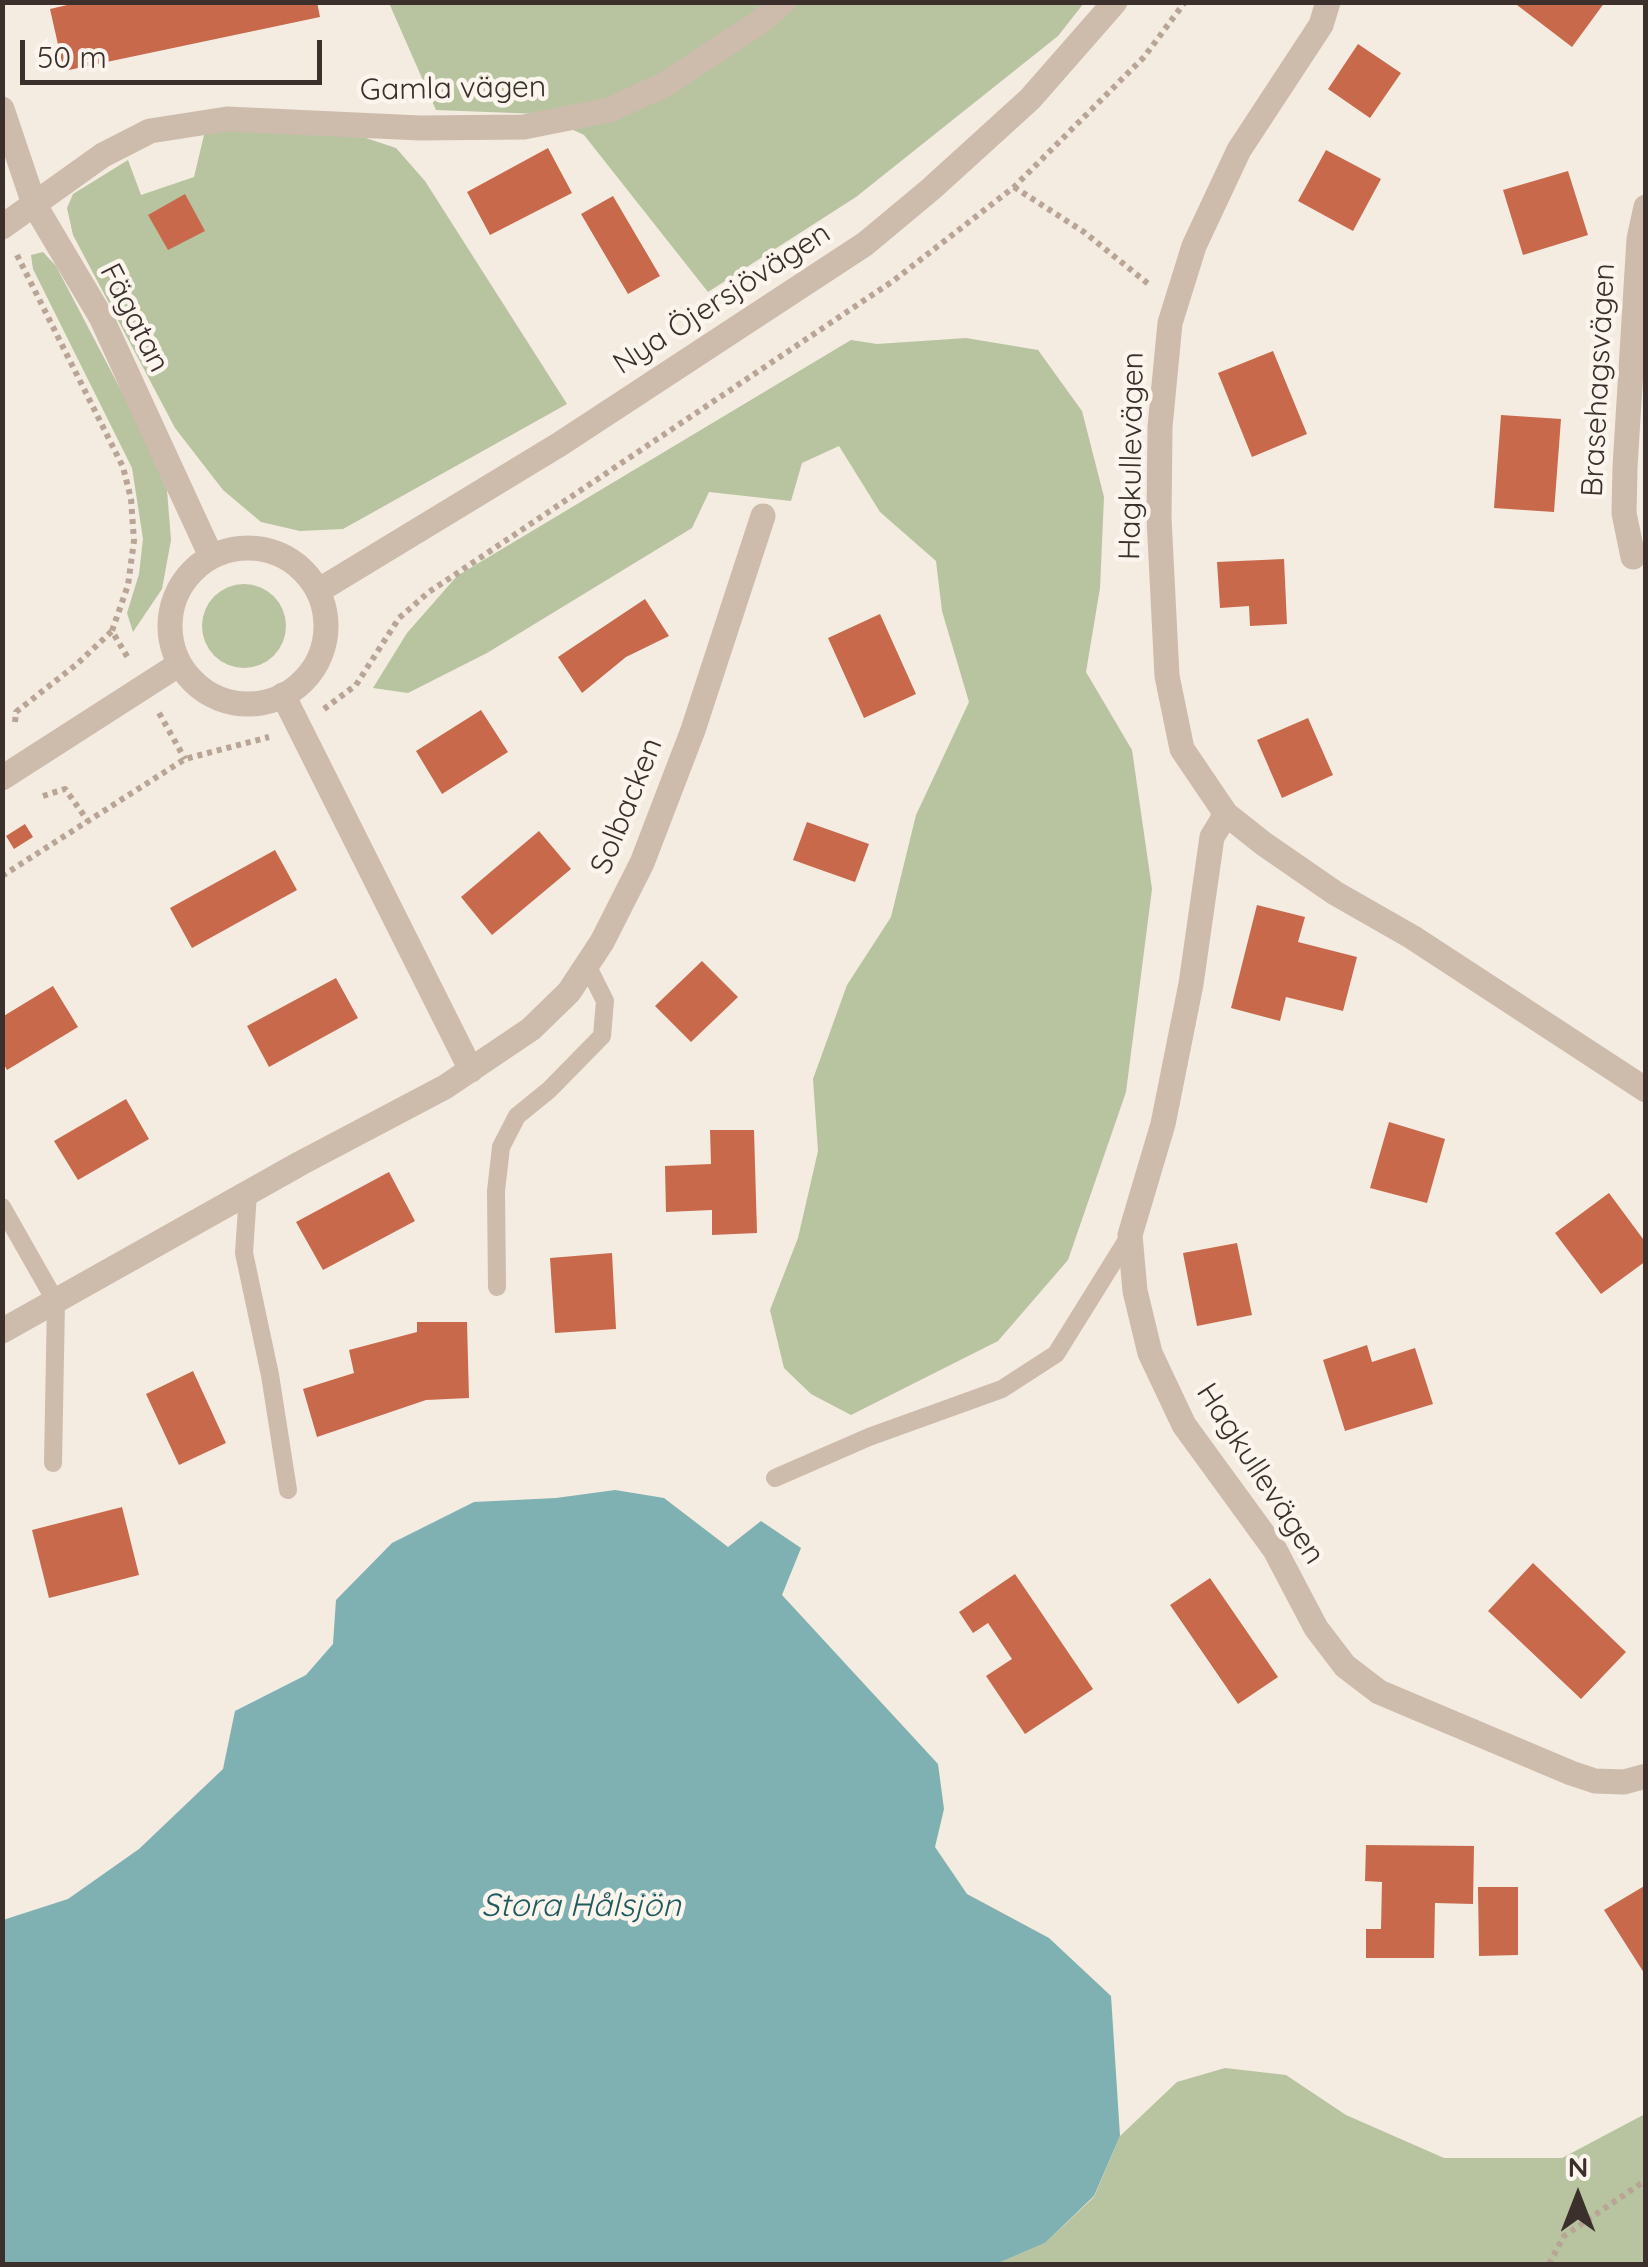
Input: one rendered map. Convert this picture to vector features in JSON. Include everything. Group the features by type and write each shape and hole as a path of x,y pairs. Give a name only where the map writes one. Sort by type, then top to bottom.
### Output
{"street":[{"name":"Gamla vägen","path":"3,227 103,155 150,131 226,119 420,128 524,126 609,110 664,85 760,22 783,2"},
{"name":"Nya Öjersjövägen","path":"318,590 560,444 866,244 1030,99 1116,2"},
{"name":"Hagkullevägen","path":"1328,2 1321,25 1239,150 1194,246 1174,304 1166,346 1160,427 1159,528 1166,676 1182,749 1226,814 1335,893 1412,937 1646,1090"},
{"name":"Fägatan","path":"2,109 34,204 101,317 211,556"},
{"name":"Brasehagsvägen","path":"1633,557 1624,513 1625,468 1639,239 1646,207"},
{"name":"Solbacken","path":"2,1331 472,1070 531,1029 569,992 602,942 649,846 694,730 762,516"},
{"path":"247,547 272,551 294,562 318,590 326,620 322,650 307,676 283,696 250,704 228,702 198,686 178,665 170,636 173,601 192,570 211,556 247,547"},
{"path":"2,778 178,665"},
{"path":"283,696 472,1070"},
{"name":"Hagkullevägen","path":"1226,814 1212,837 1194,966 1163,1124 1130,1234 1135,1291 1150,1353 1184,1425 1275,1550 1316,1628 1345,1666 1379,1692 1571,1773 1595,1781 1624,1782 1646,1776"}],"lane":[{"path":"497,1287 496,1191 501,1147 518,1116 602,1036 606,1001 587,965"},
{"path":"248,1193 244,1254 270,1374 288,1490"},
{"path":"2,1208 56,1302 53,1463"},
{"path":"775,1478 869,1437 1002,1390 1056,1354 1130,1234"}],"path":[{"path":"2,876 185,759 258,742 297,725 356,685 399,618 429,592 894,281 1014,188 1144,57 1185,2"},
{"path":"1014,188 1084,232 1174,304"},
{"path":"3,227 122,467 131,498 134,541 128,585 112,630 16,712 15,722"},
{"path":"112,630 185,759"},
{"path":"42,796 65,790 88,821"},
{"path":"1549,2264 1564,2236 1646,2180"}],"green space":[{"path":"389,3 1084,3 1058,36 856,197 708,292 584,135 539,114 436,110"},
{"path":"256,127 366,138 396,148 425,181 567,404 343,529 300,531 261,522 223,490 175,428 73,235 67,208 73,194 128,160 141,195 194,177 205,131"},
{"path":"43,252 56,266 134,415 167,490 171,540 162,589 133,632 127,613 139,574 143,539 132,468 33,269 31,255"},
{"path":"966,338 1038,350 1082,411 1104,497 1100,588 1086,672 1132,750 1152,889 1126,1092 1068,1260 998,1341 851,1415 811,1394 784,1368 770,1310 798,1238 818,1151 813,1079 847,985 891,917 916,815 969,702 942,611 936,561 880,512 839,446 802,463 791,501 709,492 692,528 487,653 408,693 373,688 407,633 457,576 851,340 877,344"},
{"path":"244,584 260,587 279,603 286,626 283,642 267,661 244,668 228,665 209,649 202,626 205,610 221,591"},
{"path":"1225,2068 1286,2075 1346,2115 1444,2158 1562,2158 1645,2114 1645,2264 996,2264 1045,2243 1094,2197 1120,2136 1177,2082"}],"water":[{"name":"Stora Hålsjön","path":"615,1490 664,1498 728,1547 761,1521 801,1548 782,1595 938,1764 944,1809 935,1847 967,1894 1049,1938 1111,1996 1120,2136 1094,2196 1045,2243 996,2264 3,2264 3,1920 68,1899 139,1849 223,1769 235,1711 306,1675 333,1644 336,1600 392,1543 474,1502"}],"building":[{"path":"80,2 317,2 320,17 64,71 50,9"},
{"path":"1605,2 1572,47 1517,5"},
{"path":"1358,44 1401,73 1370,118 1328,89"},
{"path":"548,148 572,193 490,235 467,192"},
{"path":"1326,150 1381,179 1353,231 1298,201"},
{"path":"1568,171 1588,235 1523,255 1503,190"},
{"path":"185,194 205,231 168,250 148,215"},
{"path":"613,196 660,276 628,294 581,214"},
{"path":"1273,351 1307,434 1252,457 1218,373"},
{"path":"1501,415 1561,419 1554,512 1494,508"},
{"path":"1284,559 1287,624 1250,626 1249,606 1220,608 1217,562"},
{"path":"645,599 669,636 626,657 582,693 558,657"},
{"path":"880,614 916,694 864,718 828,638"},
{"path":"481,710 508,752 442,794 416,751"},
{"path":"1308,718 1333,775 1282,798 1257,740"},
{"path":"807,822 869,844 855,882 793,860"},
{"path":"25,824 33,837 14,849 6,836"},
{"path":"539,831 571,869 492,935 461,897"},
{"path":"275,850 297,890 192,948 170,908"},
{"path":"1257,905 1305,917 1298,942 1357,957 1343,1011 1286,997 1280,1021 1231,1008"},
{"path":"702,961 738,997 691,1042 655,1006"},
{"path":"336,978 358,1018 269,1067 247,1026"},
{"path":"53,986 78,1027 7,1070 2,1061 2,1017"},
{"path":"126,1099 149,1139 78,1180 54,1141"},
{"path":"1389,1122 1445,1139 1427,1203 1370,1188"},
{"path":"710,1130 754,1130 757,1233 712,1235 712,1210 666,1212 665,1166 711,1164"},
{"path":"389,1172 415,1221 323,1270 296,1222"},
{"path":"1609,1193 1646,1243 1646,1261 1601,1294 1555,1233"},
{"path":"1237,1243 1252,1315 1197,1326 1183,1253"},
{"path":"612,1253 616,1329 555,1333 550,1258"},
{"path":"417,1322 467,1322 469,1398 426,1400 317,1437 303,1389 354,1373 349,1350 417,1332"},
{"path":"1367,1345 1372,1362 1415,1348 1433,1404 1345,1431 1323,1360"},
{"path":"193,1371 226,1443 179,1465 146,1394"},
{"path":"122,1507 139,1575 49,1598 32,1530"},
{"path":"1533,1563 1626,1652 1581,1699 1488,1611"},
{"path":"1015,1574 1093,1689 1025,1734 986,1676 1012,1659 988,1623 973,1633 959,1612"},
{"path":"1210,1578 1278,1677 1238,1704 1170,1605"},
{"path":"1366,1845 1474,1846 1473,1904 1435,1903 1434,1958 1366,1958 1366,1929 1381,1929 1382,1882 1365,1881"},
{"path":"1646,1885 1646,1976 1604,1910"},
{"path":"1478,1887 1518,1887 1518,1955 1479,1956"}]}
